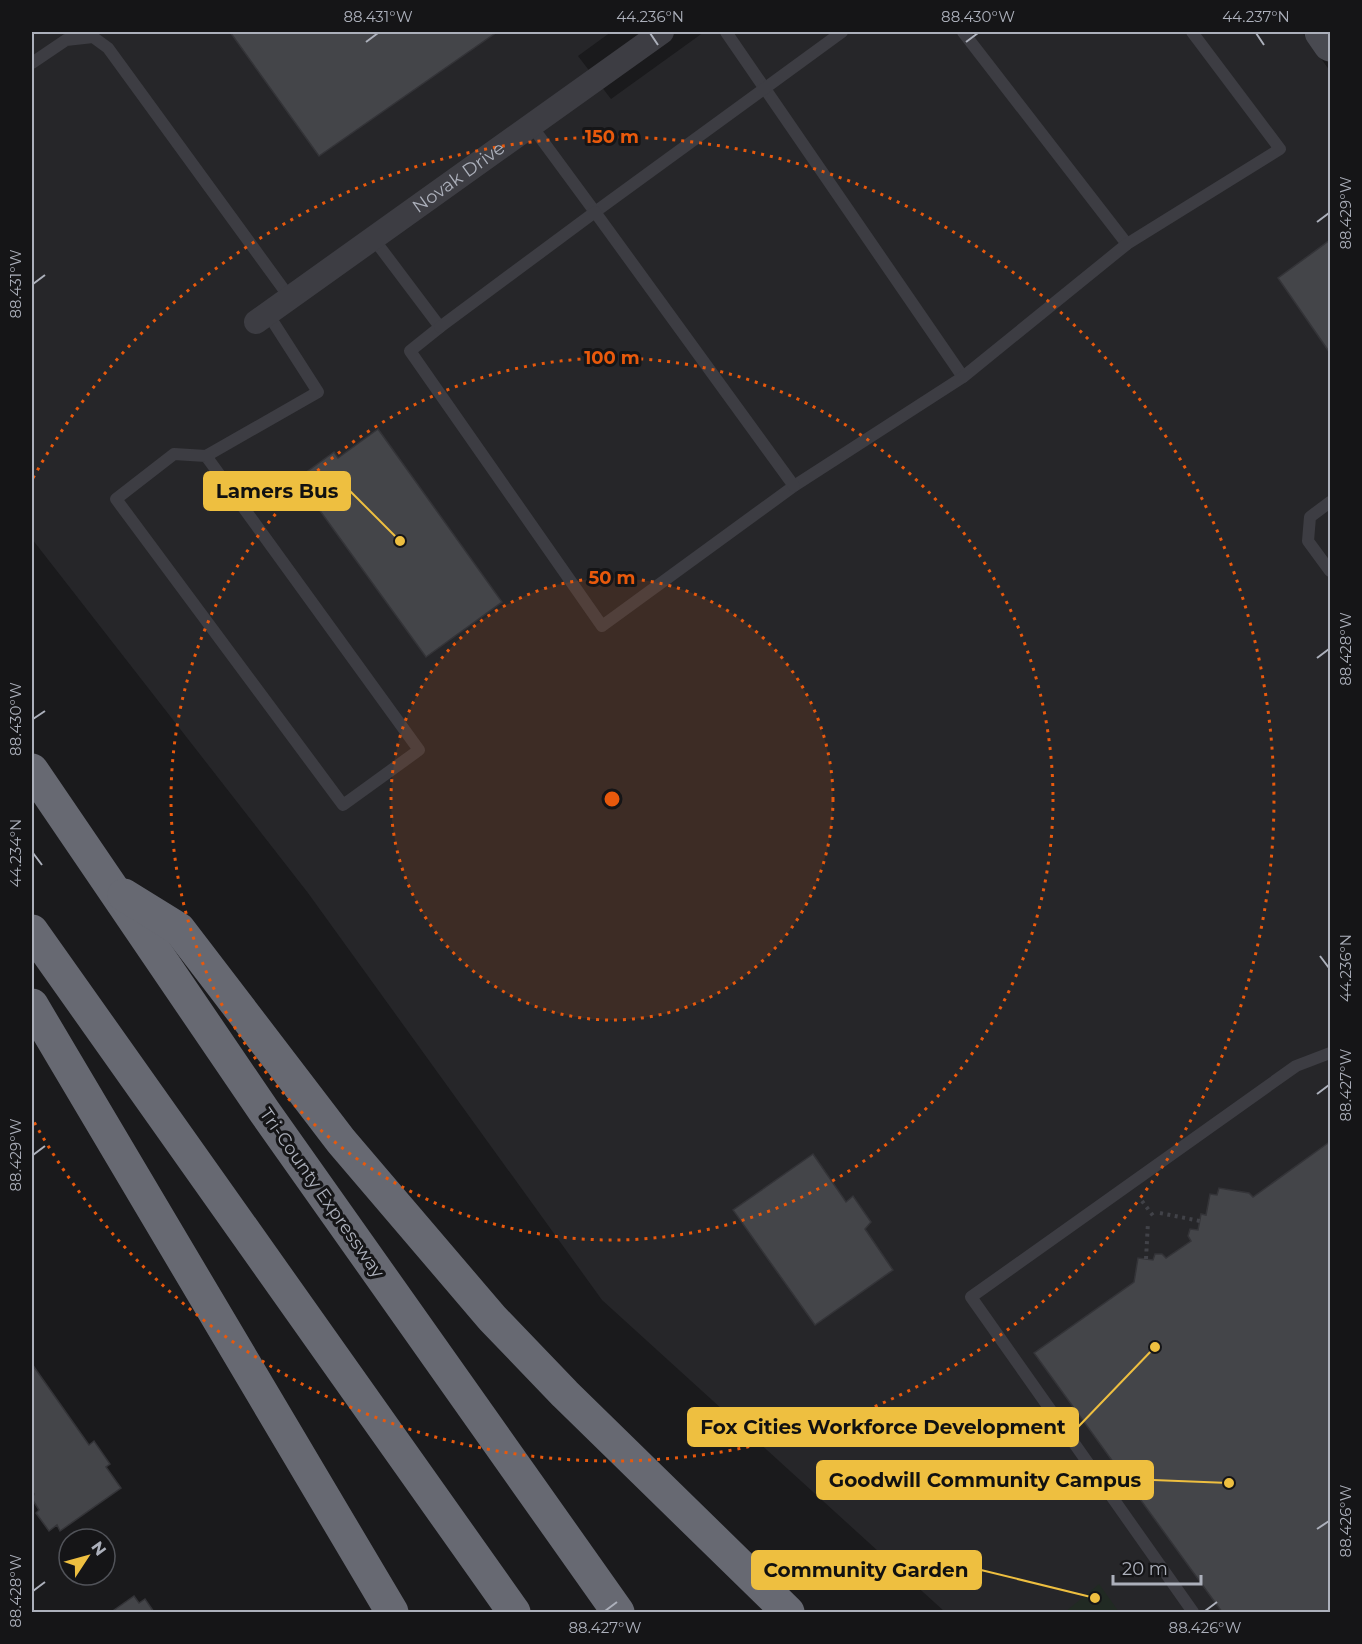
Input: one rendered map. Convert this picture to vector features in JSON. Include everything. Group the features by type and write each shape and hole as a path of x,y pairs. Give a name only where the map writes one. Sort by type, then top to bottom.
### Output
{"highway":[{"name":"Tri-County Expressway","path":"32,770 264,1111 618,1612"},
{"path":"114,889 179,929 341,1140 492,1318 590,1419 788,1612"},
{"path":"32,931 514,1612"},
{"path":"32,1005 392,1612"}],"main road":[{"path":"1321,32 1330,45"}],"street":[{"name":"Novak Drive","path":"262,318 662,32"}],"lane":[{"path":"726,32 766,87 963,377"},
{"path":"842,32 595,212 410,351 602,626 794,486 963,377 1127,244 1280,149 1192,32"},
{"path":"963,32 1127,244"},
{"path":"32,63 66,40 93,37 108,48 290,298"},
{"path":"531,125 794,486"},
{"path":"373,238 440,327"},
{"path":"206,456 419,750 343,805 116,499 174,454 206,456 318,392 262,318"},
{"path":"1330,502 1310,517 1308,541 1330,571"},
{"path":"1193,1612 971,1296 1296,1066 1330,1053"}],"path":[{"path":"1160,1213 1200,1221"},
{"path":"1146,1259 1148,1222"}],"shaded area":[{"path":"32,32 611,32 578,56 611,99 704,32 1302,32 1330,71 1330,1612 945,1612 602,1300 308,893 32,539"},
{"path":"1099,1584 1119,1612 1065,1612"}],"building":[{"path":"230,32 497,32 319,156"},
{"path":"1330,240 1330,353 1278,278"},
{"path":"378,429 502,602 426,657 297,479 334,452 338,458"},
{"path":"1328,1143 1330,1147 1330,1612 1222,1612 1034,1353 1134,1282 1138,1258 1153,1260 1155,1254 1162,1254 1166,1258 1191,1241 1188,1236 1190,1229 1198,1230 1201,1214 1206,1215 1210,1194 1217,1195 1219,1188 1249,1193 1253,1197"},
{"path":"813,1154 846,1202 853,1196 871,1222 865,1229 893,1270 815,1325 733,1210"},
{"path":"32,1364 89,1445 94,1441 110,1464 106,1467 121,1488 66,1527 57,1525 49,1531 36,1513 39,1510 32,1499 34,1494 32,1490"},
{"path":"134,1596 139,1603 145,1599 154,1612 116,1612 114,1610"}],"place":[{"name":"Lamers Bus","path":"400,541"},
{"name":"Fox Cities Workforce Development","path":"1155,1347"},
{"name":"Goodwill Community Campus","path":"1229,1483"},
{"name":"Community Garden","path":"1095,1598"}]}
